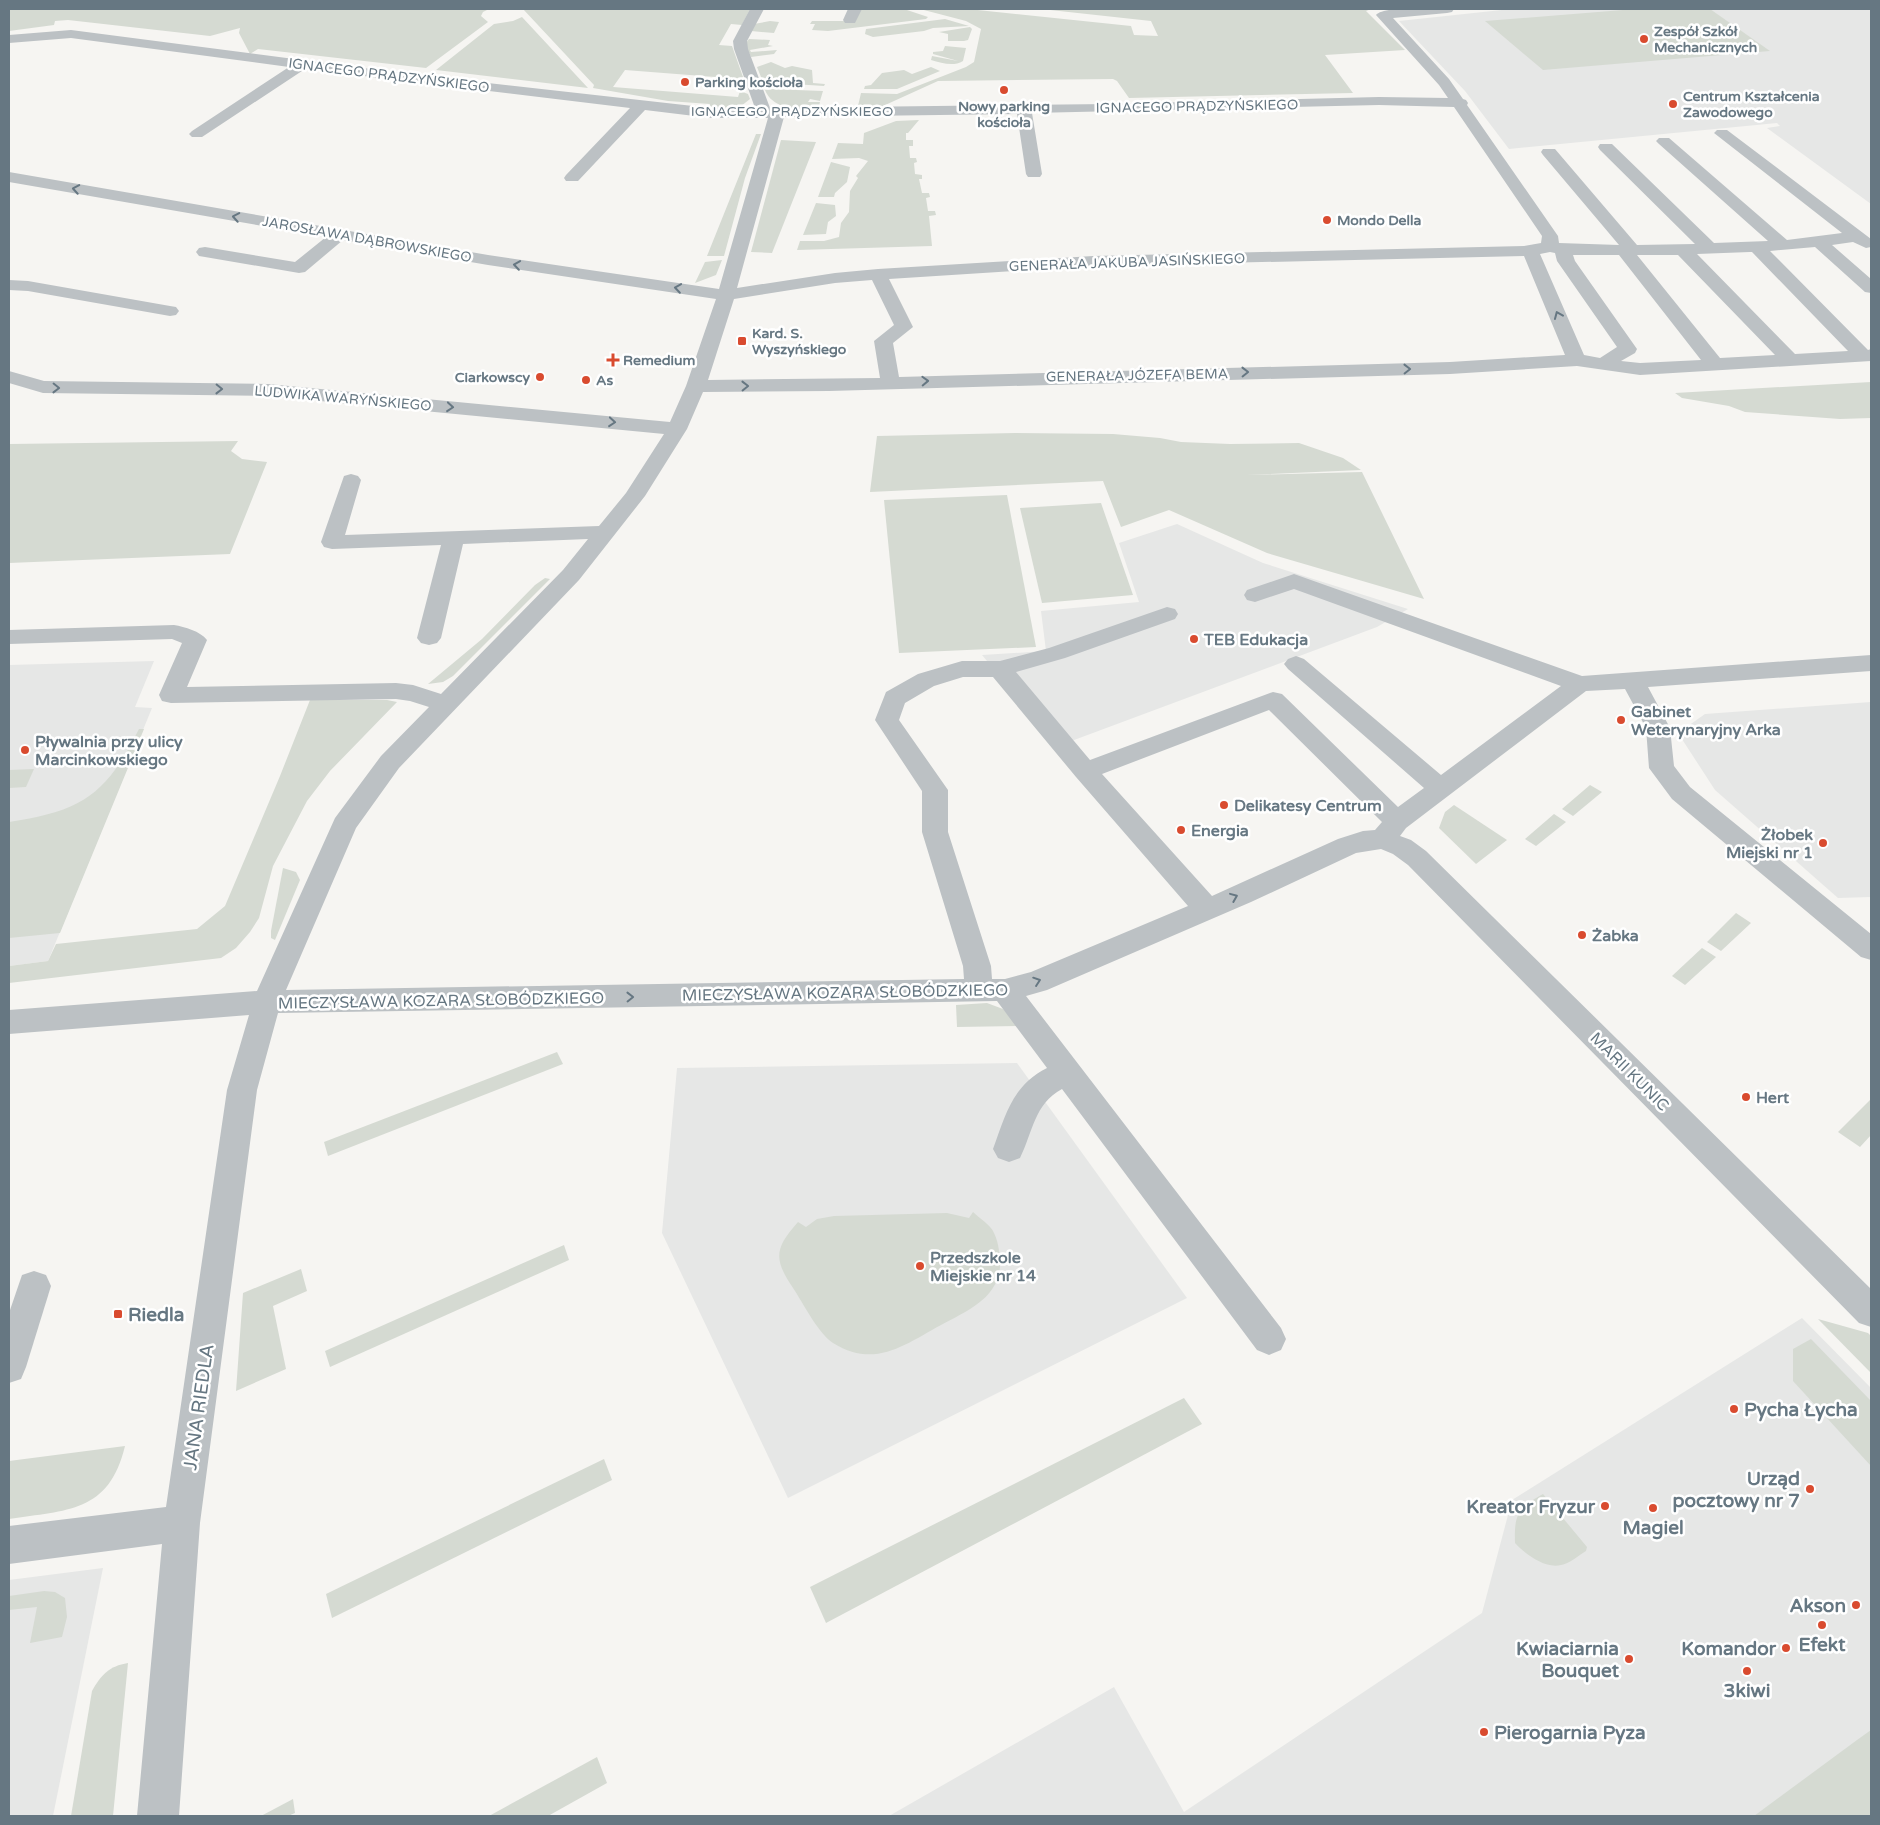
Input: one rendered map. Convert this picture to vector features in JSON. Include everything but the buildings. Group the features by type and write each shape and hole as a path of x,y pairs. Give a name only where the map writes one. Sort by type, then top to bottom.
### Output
{"street":[{"path":"757,9 740,41 741,49 771,114"},
{"path":"1447,9 1383,15 1461,103 1550,236 1556,248 1628,349 1602,364"},
{"name":"IGNACEGO PRĄDZYŃSKIEGO","path":"9,39 71,34 301,65 711,113 771,114 1379,101 1461,103"},
{"path":"196,134 301,65"},
{"path":"572,178 641,105"},
{"path":"1024,109 1034,174"},
{"name":"JANA RIEDLA","path":"158,1816 182,1523 242,1090 267,1002 344,825 390,762 444,704 571,575 634,496 677,429 696,386 726,295 771,114"},
{"path":"1722,133 1871,247"},
{"path":"1664,141 1783,245"},
{"path":"1606,147 1708,248"},
{"path":"1549,152 1628,249 1716,365"},
{"name":"JAROSŁAWA DĄBROWSKIEGO","path":"9,177 488,260 726,295"},
{"path":"204,252 299,268 340,234"},
{"name":"GENERAŁA JAKUBA JASIŃSKIEGO","path":"726,295 835,278 878,274 1092,261 1530,251 1556,248 1682,249 1756,247 1819,242 1857,236"},
{"path":"1819,242 1871,288"},
{"path":"1756,247 1868,356"},
{"path":"1682,249 1789,359"},
{"path":"1530,251 1578,360"},
{"path":"878,274 904,327 883,340 890,382"},
{"path":"9,285 28,286 170,311"},
{"name":"GENERAŁA JÓZEFA BEMA","path":"696,386 820,385 1450,368 1578,360 1640,369 1789,359 1868,356"},
{"name":"LUDWIKA WARYŃSKIEGO","path":"9,377 43,387 268,390 677,429"},
{"path":"351,480 332,542 606,532"},
{"path":"429,638 453,538"},
{"path":"1255,594 1294,581 1580,684 1871,663"},
{"path":"1167,614 1057,652 1000,669 962,668 926,680 895,698 887,720 935,790 935,832 977,966 992,991 1067,1072 1269,1339"},
{"path":"9,637 174,632 195,640 171,695 396,690 413,693 444,704"},
{"path":"1296,664 1441,789"},
{"path":"1000,669 1085,771 1206,908"},
{"path":"1632,680 1658,728 1662,768 1681,793 1871,949"},
{"name":"MIECZYSŁAWA KOZARA SŁOBÓDZKIEGO","path":"9,1022 183,1007 267,1002 992,991 1037,982 1347,846 1390,830 1580,684"},
{"path":"1085,771 1273,700 1390,830"},
{"name":"MARII KUNIC","path":"1390,830 1402,847 1418,858 1871,1312"},
{"path":"1009,1149 1025,1104 1044,1084 1067,1072"},
{"path":"9,1367 34,1286"},
{"path":"9,1546 182,1523"}],"shaded area":[{"path":"9,9 489,9 483,12 481,16 488,22 426,68 258,49 250,54 239,33 240,28 210,36 68,20 55,21 54,25 9,31"},
{"path":"523,9 750,9 742,25 731,24 719,45 732,46 743,77 741,79 625,70 613,87 738,97 740,91 748,94 750,99 736,110 708,109 710,104 668,101 593,88 594,85"},
{"path":"860,9 904,9 928,17 926,19 828,31 812,30 815,24 810,24 812,21 855,21"},
{"path":"920,9 968,9 1131,26 1134,35 1158,36 1151,21 1041,9 1371,9 1366,11 1405,50 1325,55 1353,93 1129,98 1117,81 1113,79 938,81 883,106 858,106 861,93 897,94 966,67 974,62 981,29 966,21"},
{"path":"1511,9 1871,9 1871,204 1767,128 1780,126 1777,123 1509,149 1465,91 1399,21"},
{"path":"1635,9 1710,9 1770,51 1543,70 1485,21"},
{"path":"522,17 588,88 436,70 494,24 513,21"},
{"path":"945,19 969,26 933,28 924,31 873,37 865,34 866,29"},
{"path":"770,21 779,22 774,33 751,31 754,24"},
{"path":"970,27 972,29 968,40 964,41 948,41 948,34 939,32"},
{"path":"749,39 770,40 768,45 773,46 750,50 751,52 777,50 774,54 751,57 745,44"},
{"path":"945,46 966,48 963,61 951,64 931,60 932,56 958,61 933,54 933,52 943,51"},
{"path":"771,62 785,68 792,66 812,70 813,83 825,84 824,86 763,82 757,67"},
{"path":"931,67 940,71 897,89 864,89 865,86 871,85 882,73 904,70 912,74"},
{"path":"765,90 823,91 820,101 810,99 808,102 820,102 819,106 823,106 799,109 782,106 769,97"},
{"path":"919,120 906,133 906,140 913,140 913,146 909,146 910,158 916,158 917,162 914,163 915,174 922,175 922,179 919,179 922,193 929,193 930,197 926,198 928,211 935,211 936,215 929,216 932,246 797,250 800,241 824,241 839,237 841,223 849,212 850,191 858,178 856,176 868,161 859,158 832,159 838,143 863,144 864,133 896,121"},
{"path":"756,134 761,134 745,178 724,256 707,256"},
{"path":"781,140 816,142 772,253 751,252"},
{"path":"831,162 850,167 847,182 835,193 834,197 818,197"},
{"path":"816,203 835,205 836,216 828,222 826,234 803,235"},
{"path":"722,260 716,275 695,283 705,262"},
{"path":"1871,382 1871,418 1840,419 1745,412 1729,406 1682,398 1675,393"},
{"path":"1015,433 1113,434 1160,438 1181,442 1230,444 1299,443 1343,458 1361,470 1246,475 1362,472 1424,599 1267,553 1169,510 1121,527 1103,481 870,492 877,436"},
{"path":"238,441 231,451 242,459 267,462 230,554 9,563 9,444"},
{"path":"1007,495 1036,647 899,653 884,500"},
{"path":"1101,503 1133,595 1042,603 1020,508"},
{"name":"TEB Edukacja","path":"1177,524 1263,563 1408,609 1377,627 1058,746 982,655 1046,651 1041,611 1139,602 1119,543"},
{"path":"545,578 550,579 453,676 443,682 428,684 482,639 535,585"},
{"path":"154,661 135,707 152,708 48,961 9,966 9,665"},
{"path":"310,700 387,700 397,702 330,771 307,801 273,866 259,918 236,948 221,958 9,983 9,966 48,961 56,944 197,929 225,906"},
{"name":"Żłobek Miejski nr 1","path":"1871,702 1871,897 1838,898 1715,790 1678,733 1705,714"},
{"path":"139,729 144,729 60,933 9,938 9,822 55,812 74,805 89,796 103,785 115,770"},
{"path":"34,769 26,787 9,788 9,770"},
{"path":"1590,785 1602,792 1573,816 1562,809"},
{"path":"1454,805 1507,840 1476,864 1439,828 1445,812"},
{"path":"1554,814 1566,822 1536,846 1525,839"},
{"path":"283,868 296,872 300,880 275,940 271,938 271,931"},
{"path":"1736,913 1751,923 1721,951 1707,942"},
{"path":"1702,948 1716,957 1685,985 1672,976"},
{"path":"987,1003 1003,1009 1018,1026 957,1027 956,1005"},
{"path":"557,1052 563,1064 328,1156 324,1142"},
{"name":"Przedszkole Miejskie nr 14","path":"1017,1063 1187,1298 788,1498 662,1233 677,1068"},
{"path":"1870,1100 1871,1135 1860,1147 1838,1132"},
{"path":"973,1212 990,1227 997,1241 1000,1267 998,1278 993,1288 987,1296 970,1309 914,1340 889,1351 876,1354 862,1354 848,1351 828,1339 807,1311 780,1263 779,1255 784,1240 798,1222 806,1227 817,1219 834,1216 947,1213 969,1218"},
{"path":"564,1245 569,1260 330,1367 325,1351"},
{"path":"301,1269 307,1291 273,1306 286,1369 236,1391 243,1293"},
{"path":"1802,1318 1871,1388 1871,1816 889,1816 1114,1687 1184,1812 1482,1613 1512,1500"},
{"path":"1818,1319 1868,1333 1871,1336 1871,1373"},
{"path":"1811,1339 1871,1401 1871,1466 1793,1381 1793,1349"},
{"path":"1184,1398 1202,1424 826,1623 810,1587"},
{"path":"125,1446 118,1468 108,1484 97,1496 67,1510 9,1519 9,1461"},
{"path":"604,1459 612,1480 332,1618 326,1594"},
{"path":"1543,1494 1587,1547 1586,1551 1564,1564 1555,1566 1542,1563 1524,1552 1515,1543 1515,1525 1519,1513 1528,1503"},
{"path":"103,1568 53,1816 9,1816 9,1580"},
{"path":"44,1591 55,1592 65,1598 67,1617 62,1637 30,1643 37,1607 9,1610 9,1596"},
{"path":"128,1663 113,1816 71,1816 92,1691 106,1672 116,1666"},
{"path":"1871,1730 1871,1816 1754,1816 1857,1740"},
{"path":"597,1757 607,1783 548,1816 489,1816"},
{"path":"293,1799 295,1813 288,1816 261,1816"}],"place":[{"name":"Zespół Szkół Mechanicznych","path":"1644,39"},
{"name":"Parking kościoła","path":"685,82"},
{"name":"Nowy parking kościoła","path":"1004,90"},
{"name":"Centrum Kształcenia Zawodowego","path":"1673,104"},
{"name":"Mondo Della","path":"1327,220"},
{"name":"Kard. S. Wyszyńskiego","path":"742,341"},
{"name":"Remedium","path":"613,360"},
{"name":"Ciarkowscy","path":"540,377"},
{"name":"As","path":"586,380"},
{"name":"TEB Edukacja","path":"1194,639"},
{"name":"Gabinet Weterynaryjny Arka","path":"1621,720"},
{"name":"Pływalnia przy ulicy Marcinkowskiego","path":"25,750"},
{"name":"Delikatesy Centrum","path":"1224,805"},
{"name":"Energia","path":"1181,830"},
{"name":"Żłobek Miejski nr 1","path":"1823,843"},
{"name":"Żabka","path":"1582,935"},
{"name":"Hert","path":"1746,1097"},
{"name":"Przedszkole Miejskie nr 14","path":"920,1266"},
{"name":"Riedla","path":"118,1314"},
{"name":"Pycha Łycha","path":"1734,1409"},
{"name":"Urząd pocztowy nr 7","path":"1810,1489"},
{"name":"Kreator Fryzur","path":"1605,1506"},
{"name":"Magiel","path":"1653,1508"},
{"name":"Akson","path":"1856,1605"},
{"name":"Efekt","path":"1822,1625"},
{"name":"Komandor","path":"1786,1648"},
{"name":"Kwiaciarnia Bouquet","path":"1629,1659"},
{"name":"3kiwi","path":"1747,1671"},
{"name":"Pierogarnia Pyza","path":"1484,1732"}]}
